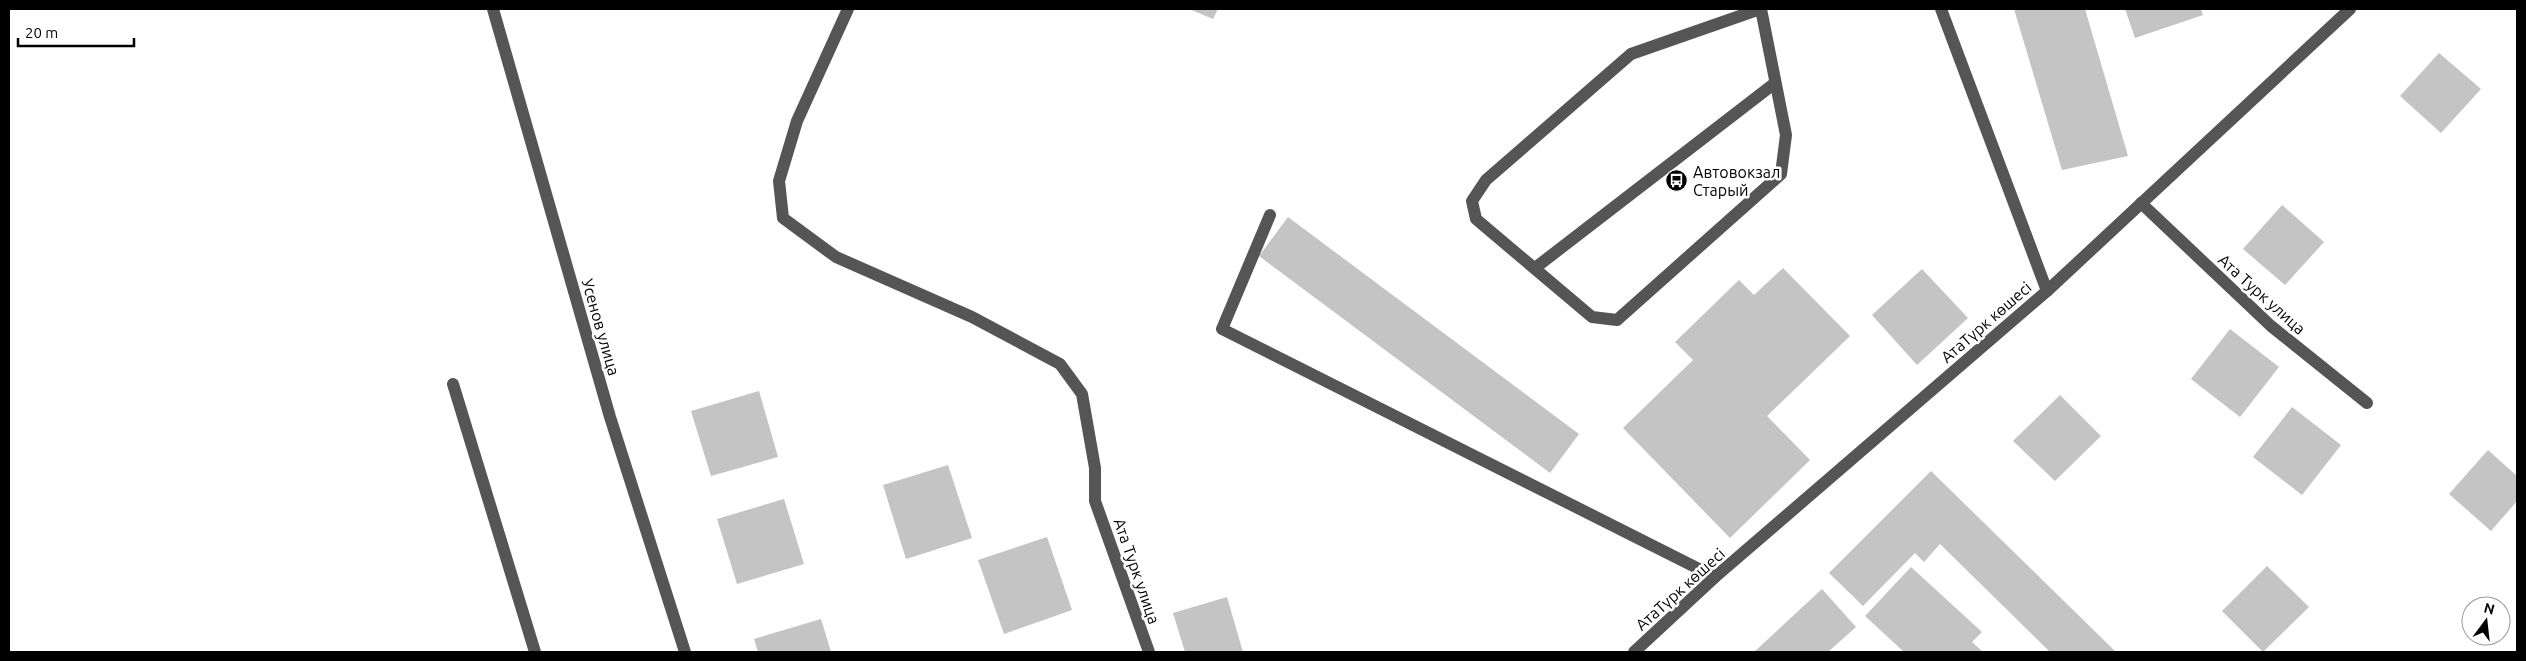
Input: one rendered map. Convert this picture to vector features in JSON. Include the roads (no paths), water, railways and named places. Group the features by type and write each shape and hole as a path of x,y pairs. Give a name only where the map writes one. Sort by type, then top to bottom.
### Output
{"street":[{"name":"Усенов улица","path":"493,9 610,418 685,652"},
{"name":"Ата Турк улица","path":"848,9 797,121 779,181 783,218 836,257 972,317 1060,364 1082,394 1096,468 1096,501 1148,652"},
{"path":"1760,9 1775,83 1786,135 1781,174 1617,320 1592,317 1476,219 1472,201 1486,180 1631,54 1760,9"},
{"path":"1941,9 2047,291"},
{"name":"АтаТүрк көшесі","path":"1634,652 1715,577 2047,291 2350,9"},
{"path":"1535,268 1775,83"},
{"name":"Ата Турк улица","path":"2141,203 2271,326 2367,403"},
{"path":"1270,215 1222,329 1715,577"},
{"path":"452,384 535,652"}],"place":[{"name":"Автовокзал Старый","path":"1677,181"}]}
